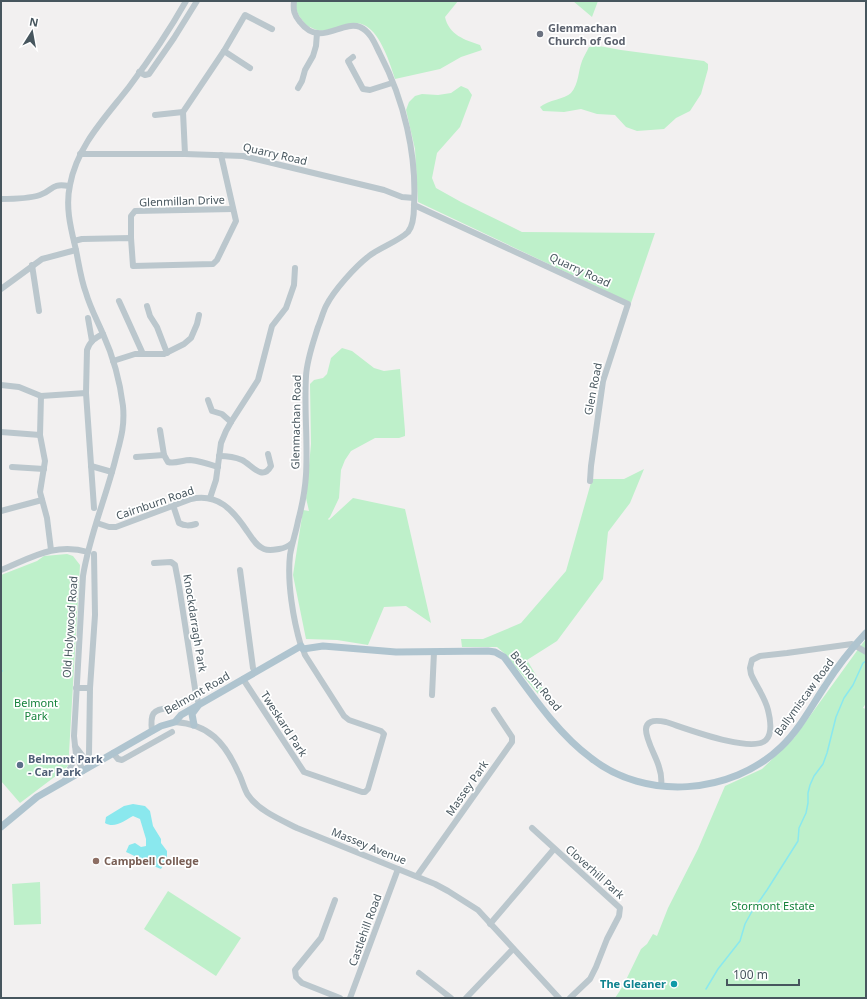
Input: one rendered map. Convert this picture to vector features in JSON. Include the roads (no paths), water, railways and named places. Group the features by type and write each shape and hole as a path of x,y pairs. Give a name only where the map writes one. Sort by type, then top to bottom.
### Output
{"main road":[{"name":"Ballymiscaw Road","path":"661,786 685,787 716,782 743,773 765,760 780,748 796,731 826,685 866,633"},
{"name":"Belmont Road","path":"1,827 37,797 65,780 161,726 175,722 181,714 302,647 323,646 396,652 488,651 500,654 504,657 558,726 591,759 626,778 661,786"},
{"path":"194,725 192,714 199,704"}],"street":[{"name":"Old Holywood Road","path":"83,771 76,755 75,746 76,688 81,588 88,552 124,428 123,405 113,361 85,292 69,219 69,186 80,154 104,117 166,35 186,1"},
{"path":"139,72 145,75 149,74 197,1"},
{"path":"294,1 295,16 303,27 317,33 316,46 313,56 304,70 302,81 298,88"},
{"path":"186,154 183,112 224,52 245,15 272,29"},
{"name":"Glenmachan Road","path":"302,647 291,593 290,565 292,543 300,513 306,476 306,374 312,346 326,305 344,280 368,257 408,231 413,216 414,205 413,165 407,128 385,64 372,37 361,28 350,26 332,32 317,33"},
{"path":"224,52 250,68"},
{"path":"353,57 348,61 364,89 370,90 392,83"},
{"path":"155,115 183,112"},
{"name":"Quarry Road","path":"80,154 186,154 243,156 384,190 402,197 414,198"},
{"path":"221,155 233,209"},
{"path":"1,199 16,199 41,194 60,184 69,186"},
{"name":"Quarry Road","path":"414,205 628,304"},
{"name":"Glenmillan Drive","path":"233,209 236,221 217,260 213,264 133,266 131,216 135,212 233,209"},
{"path":"74,241 82,239 131,238"},
{"path":"1,289 42,259 76,250"},
{"path":"32,265 39,311"},
{"path":"210,498 216,480 221,443 231,422 258,380 272,326 286,308 294,285 295,268"},
{"path":"119,301 143,354"},
{"name":"Glen Road","path":"590,481 603,381 628,304"},
{"path":"147,306 167,353"},
{"path":"113,361 127,356 167,353 184,344 191,338 199,315"},
{"path":"88,318 92,341"},
{"path":"94,508 86,393 88,350 92,341 103,334"},
{"path":"1,385 19,387 41,396 86,393"},
{"path":"41,396 40,435 45,461 40,492 47,518 51,550"},
{"path":"208,400 212,411 222,414 231,422"},
{"path":"160,430 164,455 168,462 172,463 182,460 192,460 218,467"},
{"path":"1,432 40,435"},
{"path":"219,456 231,456 243,460 257,471 264,473 269,470 271,466 268,454"},
{"path":"136,457 164,455"},
{"path":"91,466 112,472"},
{"path":"12,467 44,469"},
{"name":"Cairnburn Road","path":"97,523 116,527 173,505 200,497 210,498 226,506 233,512 255,543 263,549 270,551 287,548 292,543"},
{"path":"1,511 42,500"},
{"path":"173,505 179,523 190,526 196,524"},
{"path":"1,570 51,550 74,548 88,552"},
{"name":"Old Holywood Road","path":"89,754 90,688 96,579 94,554"},
{"name":"Knockdarragh Park","path":"154,563 171,562 175,565 196,695 199,704"},
{"name":"Old Holywood Road","path":"84,567 94,569"},
{"path":"240,570 253,668 255,672"},
{"path":"661,786 662,777 660,767 645,733 650,722 658,720 666,722 734,743 751,744 763,742 766,740 769,733 769,718 766,704 751,674 750,668 752,660 760,656 852,644 866,652"},
{"name":"Tweskard Park","path":"244,679 304,772 362,792 366,792 384,734 381,731 349,720 344,716 305,655 302,647"},
{"path":"432,695 434,652"},
{"name":"Old Holywood Road","path":"76,688 90,688"},
{"path":"152,731 151,720 153,714 158,710 170,708"},
{"name":"Massey Park","path":"417,876 512,742 512,736 494,710"},
{"name":"Massey Avenue","path":"175,722 194,725 210,733 220,741 229,754 248,795 277,818 297,828 417,876 448,891 478,910 559,998"},
{"path":"113,753 118,759 122,760 172,732"},
{"path":"75,746 86,759 94,764"},
{"path":"65,780 76,755"},
{"name":"Cloverhill Park","path":"532,828 620,908 619,916 607,939 592,975 587,982 570,998"},
{"path":"490,924 554,849"},
{"name":"Castlehill Road","path":"350,998 398,869"},
{"path":"335,900 321,938 297,967 295,974 298,980 302,983 340,998"},
{"path":"466,998 513,949"},
{"path":"419,973 451,998"}],"water":[{"path":"133,804 145,806 150,811 153,826 161,839 161,843 167,851 167,859 161,869 126,852 129,845 135,843 141,847 146,846 146,839 140,819 133,816 123,822 112,825 105,823 106,817 124,806"}],"waterway":[{"path":"706,989 718,969 740,941 745,924 751,913 798,841 799,828 806,813 810,785 814,776 823,764 836,717 844,698 853,685 863,663 866,661"}],"place":[{"name":"Glenmachan Church of God","path":"540,34"},
{"name":"Belmont Park - Car Park","path":"20,765"},
{"name":"Campbell College","path":"96,861"},
{"name":"The Gleaner","path":"674,984"}],"park label":[{"name":"Belmont Park","path":"36,709"},
{"name":"Stormont Estate","path":"773,906"}]}
